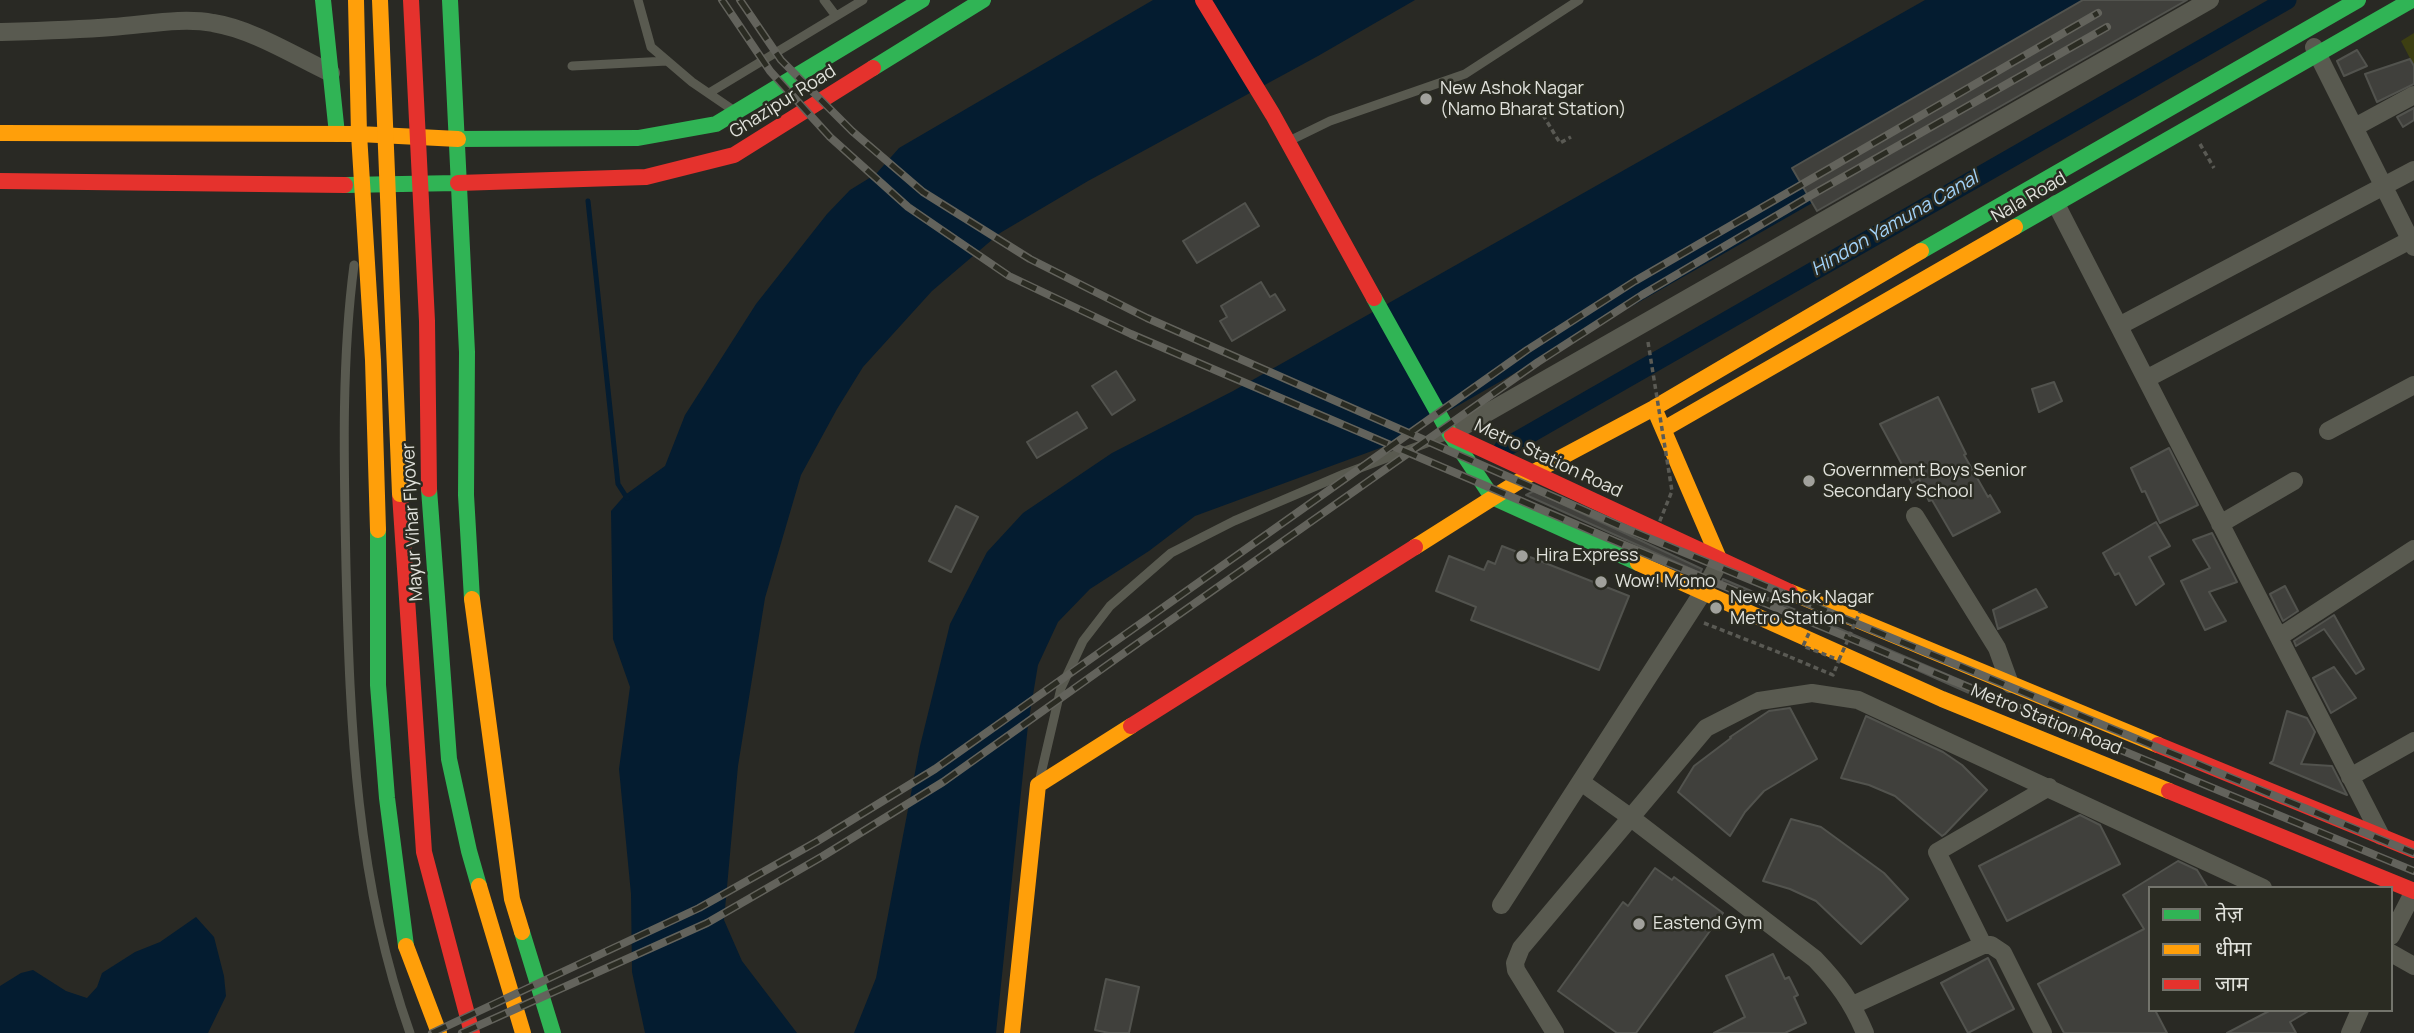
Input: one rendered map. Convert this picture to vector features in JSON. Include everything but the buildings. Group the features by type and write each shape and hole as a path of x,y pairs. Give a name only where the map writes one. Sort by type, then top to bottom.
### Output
{"main road":[{"path":"323,0 337,134"},
{"path":"356,0 359,134 373,361 378,520 378,685 387,798 407,950 439,1033"},
{"name":"Mayur Vihar Flyover","path":"380,0 400,494 424,852 472,1033"},
{"name":"Mayur Vihar Flyover","path":"411,0 427,321 429,489 449,759 469,851 522,1031"},
{"path":"450,0 467,352 466,495 471,600 512,899 553,1033"},
{"name":"Ghazipur Road","path":"0,133 359,134 458,139 638,138 716,124 922,0"},
{"name":"Ghazipur Road","path":"0,181 363,185 646,177 734,155 983,0"},
{"path":"1203,0 1288,141 1446,428"},
{"name":"Nala Road","path":"1038,785 1532,472 1654,408 2358,0"},
{"name":"Nala Road","path":"1664,429 2412,0"},
{"path":"2070,165 2083,189"},
{"path":"373,361 386,331 410,317 429,317 449,325 458,333 467,352"},
{"path":"1654,408 1720,561"},
{"name":"Metro Station Road","path":"1446,428 1532,472 1674,560 1703,592 1942,699 2414,891"},
{"name":"Metro Station Road","path":"1446,428 1492,497 1674,560 1720,561 2010,684 2414,849"},
{"path":"1012,1033 1038,785"}],"street":[{"path":"1446,428 2210,0"},
{"path":"0,32 196,21 215,23 233,27 331,73"},
{"path":"2146,379 2413,241 2305,30"},
{"path":"2355,127 2414,95"},
{"path":"2119,326 2414,170"},
{"path":"2056,204 2381,836"},
{"path":"2328,431 2414,385"},
{"path":"2220,524 2294,481"},
{"path":"1915,516 1997,648 2010,684"},
{"path":"2279,637 2414,549"},
{"path":"1501,905 1688,616 1720,561"},
{"path":"1555,1033 1516,970 1517,955 1521,948 1706,729 1759,701 1812,693 1858,700 2259,886"},
{"path":"2350,777 2414,741"},
{"path":"1581,782 1815,959 1836,980 1853,1004 1865,1033"},
{"path":"1983,945 1937,852 2049,787"},
{"path":"2393,932 2414,891"},
{"path":"1853,1004 1983,945 1992,944 2003,953 2043,1033"},
{"path":"2393,954 2414,966"},
{"path":"2350,1033 2359,1012"}],"lane":[{"path":"638,0 651,47 736,112"},
{"path":"824,0 836,16"},
{"path":"709,93 863,0"},
{"path":"1288,141 1330,121 1465,74 1579,0"},
{"path":"572,66 667,61"},
{"path":"365,229 355,261 350,301 345,449 353,740 357,798 377,915 410,1033"},
{"path":"1038,785 1061,688 1083,641 1110,606 1171,554 1259,511 1446,428"}],"path":[{"path":"1543,115 1560,143 1571,137"},
{"path":"1648,342 1672,491 1659,523"},
{"path":"1688,616 1833,675 1860,612"},
{"path":"1809,633 1803,646 1839,660"}],"shaded area":[{"path":"2414,33 2414,66 2401,41"}],"water":[{"path":"1153,0 1415,0 1088,181 1000,233 932,291 863,367 801,475 765,598 738,766 724,920 742,961 797,1033 645,1033 632,972 631,894 619,769 630,687 613,639 611,511 625,495 665,466 685,415 756,304 827,214 850,190 876,174 899,148"},
{"path":"1925,0 2167,0 1391,444 1195,516 1149,551 1090,589 1058,622 1038,665 1028,725 996,1033 854,1033 876,978 920,746 950,624 987,552 1023,513 1112,453 1233,391"},
{"path":"196,917 214,937 224,976 226,996 208,1033 0,1033 0,986 21,973 33,970 66,991 87,998 97,987 102,973 135,952 160,942"}],"waterway":[{"name":"Hindon Yamuna Canal","path":"1503,449 2287,0"},
{"path":"588,201 618,484 627,498"}],"railway":[{"path":"722,0 770,71 830,137 908,207 1009,276 1131,334 1617,542 2414,871"},
{"path":"740,0 781,60 852,131 923,192 1030,259 1147,318 1627,529 2414,853"},
{"path":"432,1033 699,908 816,842 935,769 1527,350 1635,281 2098,13"},
{"path":"462,1033 707,923 823,856 943,782 1538,362 1642,295 1808,197 2107,27"}],"traffic: fast":[{"path":"323,0 337,134"},
{"path":"450,0 467,352 466,495 472,599"},
{"path":"458,139 638,138 716,124 922,0"},
{"path":"873,68 983,0"},
{"path":"1921,251 2358,0"},
{"path":"2015,227 2412,0"},
{"path":"345,185 458,183"},
{"path":"1374,298 1450,434 1492,497 1638,563"},
{"path":"429,489 449,759 479,886"},
{"path":"378,530 378,685 387,798 406,946"},
{"path":"522,932 553,1033"}],"traffic: slow":[{"path":"356,0 359,134 373,360 378,530"},
{"path":"380,0 400,494"},
{"path":"0,133 359,134 458,139"},
{"path":"1664,429 2015,227"},
{"path":"1415,547 1532,473 1654,408 1921,251"},
{"path":"1657,415 1720,561"},
{"path":"1638,563 1942,699 2169,791"},
{"path":"1790,592 2158,745"},
{"path":"472,599 512,899 522,932"},
{"path":"1012,1033 1038,785 1131,726"},
{"path":"479,886 523,1033"},
{"path":"406,946 439,1033"}],"traffic: jam":[{"path":"411,0 427,321 429,489"},
{"path":"1203,0 1273,115 1374,298"},
{"path":"458,183 646,177 734,155 873,68"},
{"path":"0,181 345,185"},
{"path":"1452,435 1790,592"},
{"path":"400,494 424,852 472,1033"},
{"path":"1131,726 1415,547"},
{"path":"2158,745 2414,850"},
{"path":"2169,791 2414,891"}],"place":[{"name":"New Ashok Nagar (Namo Bharat Station)","path":"1426,99"},
{"name":"Government Boys Senior Secondary School","path":"1809,481"},
{"name":"Hira Express","path":"1522,556"},
{"name":"Wow! Momo","path":"1601,582"},
{"name":"New Ashok Nagar Metro Station","path":"1716,608"},
{"name":"Eastend Gym","path":"1639,924"}]}
